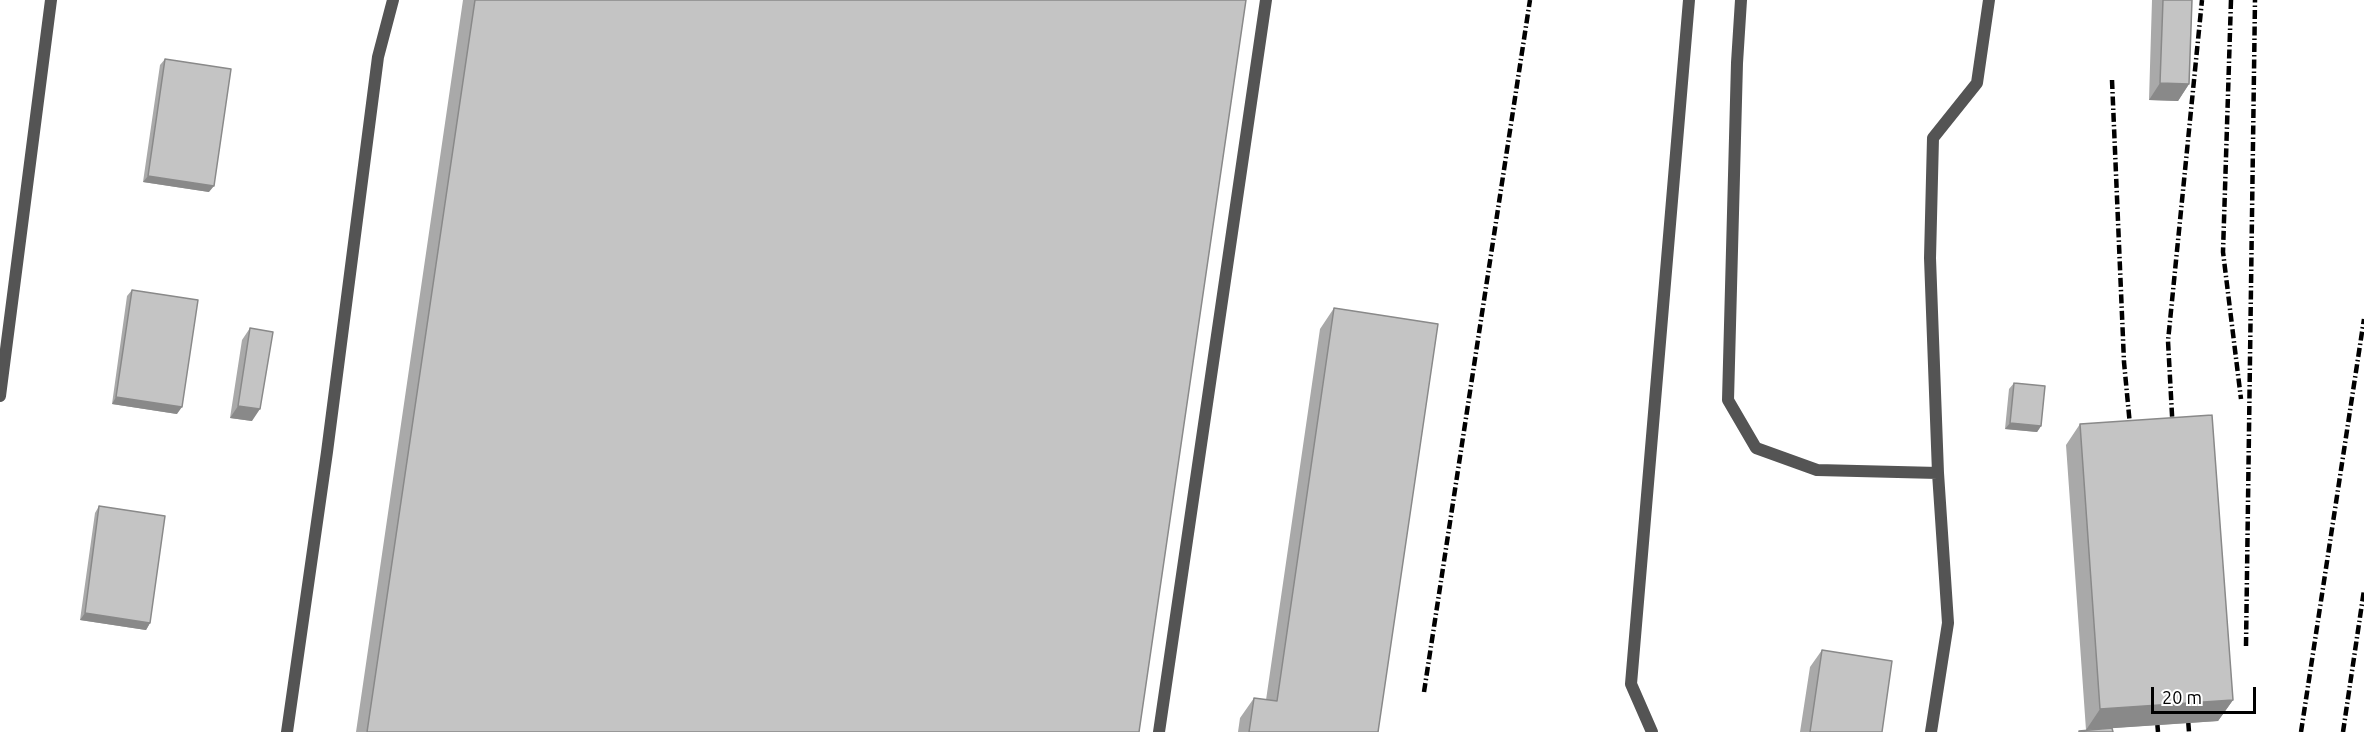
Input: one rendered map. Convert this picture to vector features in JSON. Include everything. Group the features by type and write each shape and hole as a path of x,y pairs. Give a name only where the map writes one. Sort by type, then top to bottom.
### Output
{"street":[{"path":"0,396 51,0"},
{"path":"287,732 327,452 378,57 393,0"},
{"path":"1159,732 1266,0"},
{"path":"1652,732 1632,684 1689,0"},
{"path":"1741,0 1737,63 1728,400 1756,448 1817,470 1938,472"},
{"path":"1931,732 1948,623 1938,472 1930,258 1934,138 1977,83 1989,0"}],"building":[{"path":"475,0 1246,0 1139,732 367,732"},
{"path":"2163,0 2192,0 2189,84 2160,83"},
{"path":"165,59 231,69 214,186 148,176"},
{"path":"132,290 198,300 182,407 116,397"},
{"path":"1334,308 1438,324 1378,732 1249,732 1254,698 1277,701"},
{"path":"250,328 273,332 260,409 238,406"},
{"path":"2014,383 2045,386 2041,426 2010,423"},
{"path":"2212,415 2233,700 2100,709 2080,424"},
{"path":"99,506 165,516 150,623 85,613"},
{"path":"1822,650 1892,661 1882,732 1810,732"},
{"path":"2112,728 2113,732 2079,732 2079,731"}],"railway":[{"path":"1424,692 1530,0"},
{"path":"2173,433 2168,341 2202,0"},
{"path":"2231,0 2223,252 2241,399"},
{"path":"2246,646 2255,0"},
{"path":"2112,80 2124,362 2131,436"},
{"path":"2301,732 2364,319"},
{"path":"2343,732 2364,590"},
{"path":"2187,706 2189,732"},
{"path":"2156,708 2158,732"}]}
